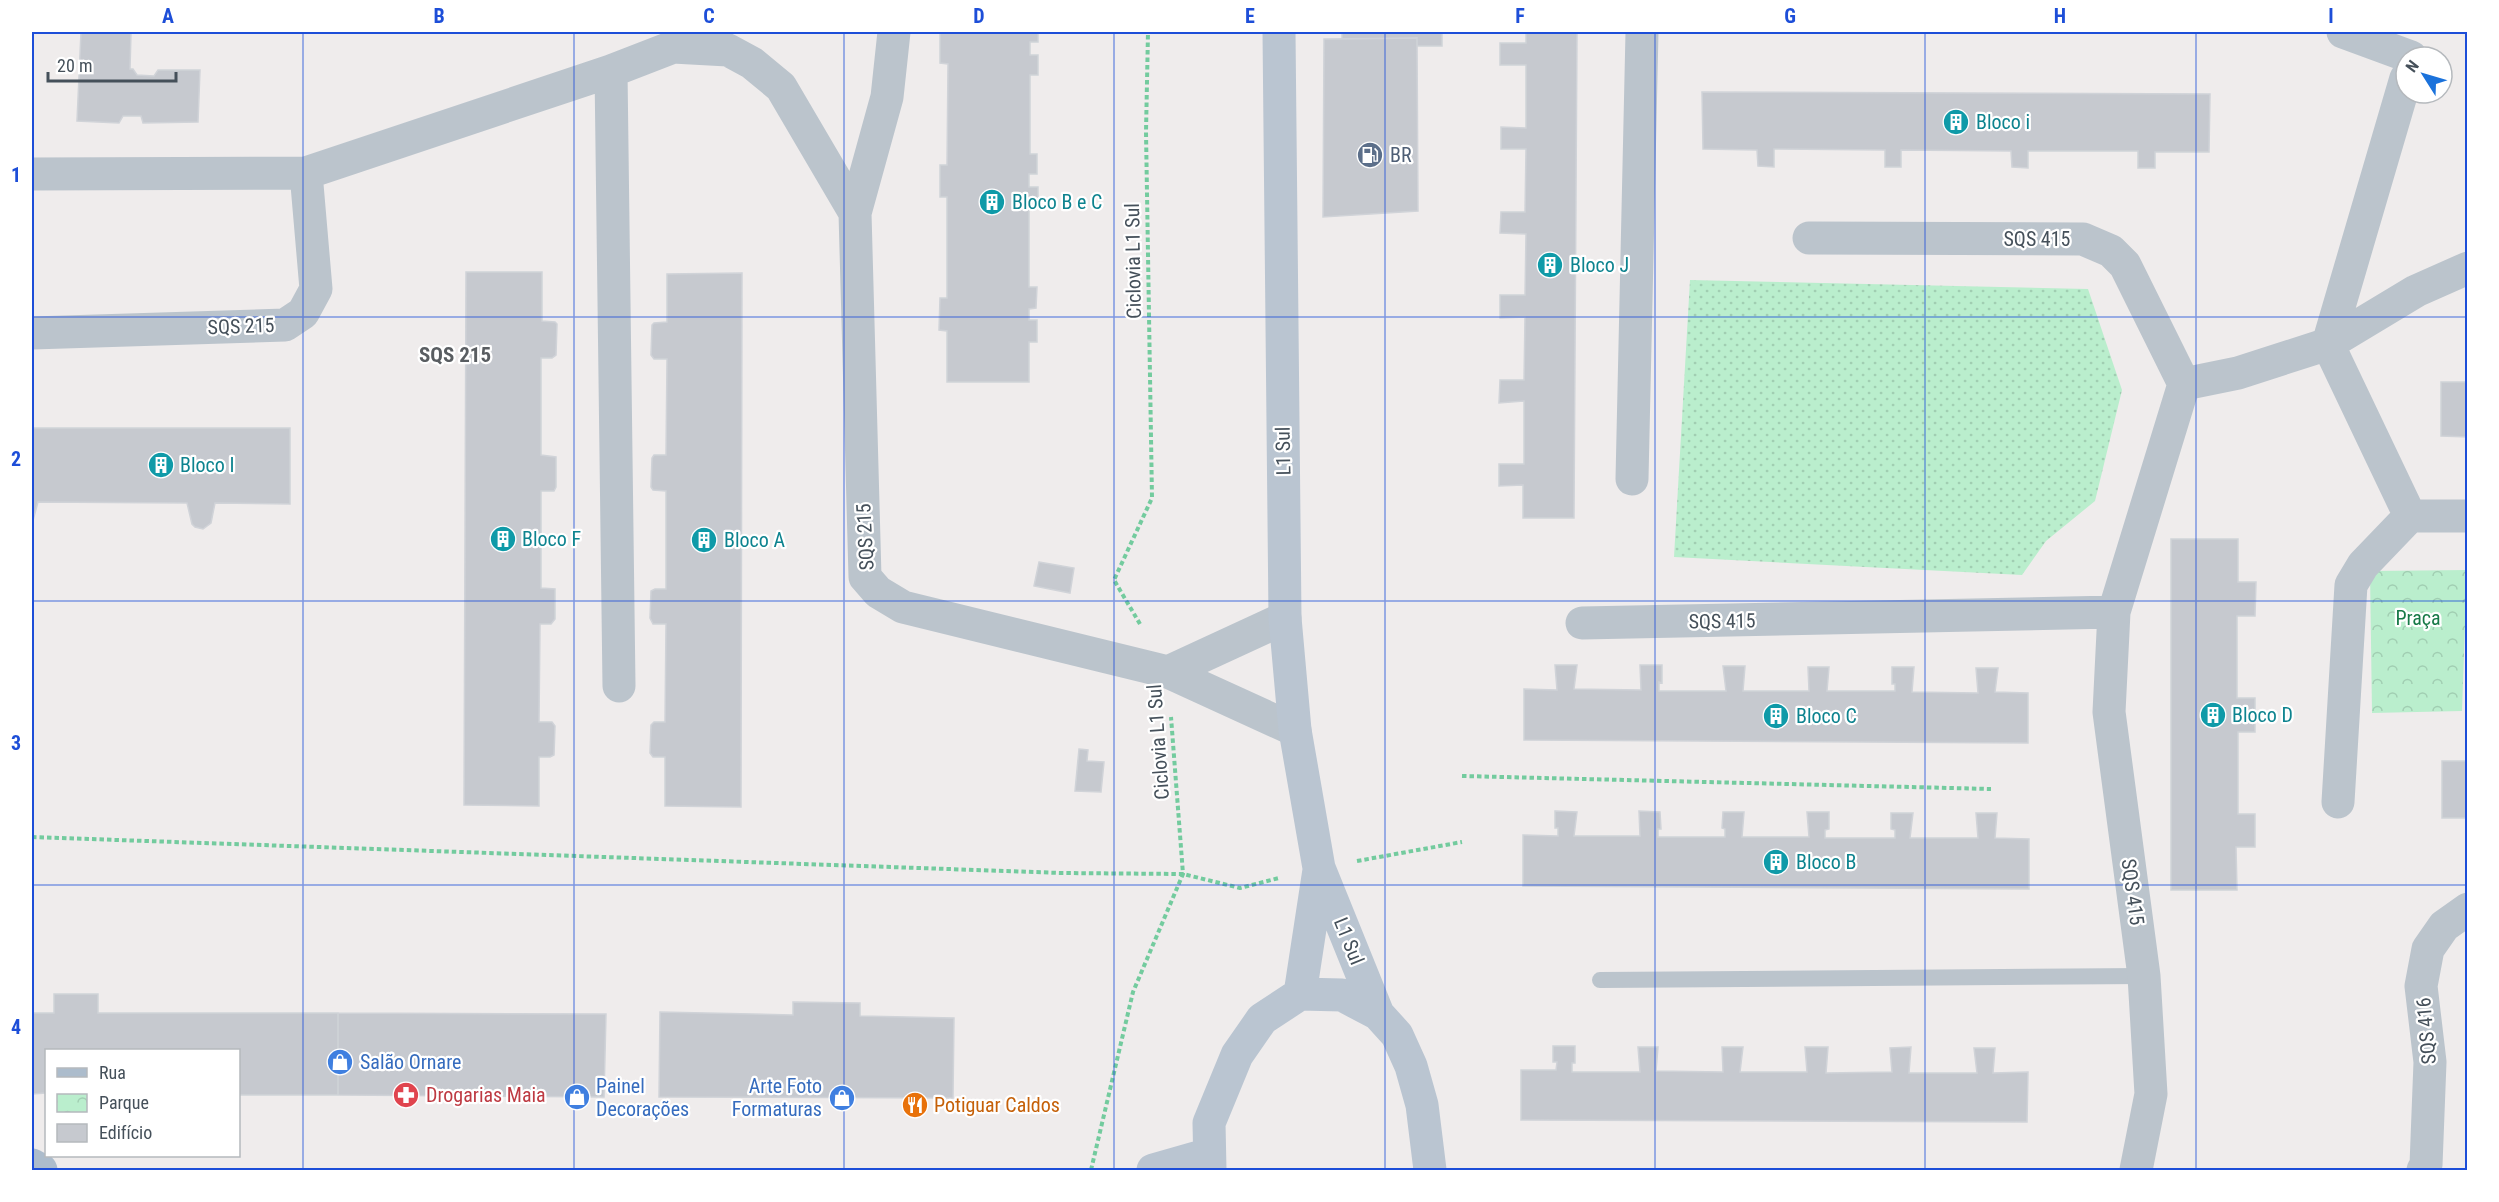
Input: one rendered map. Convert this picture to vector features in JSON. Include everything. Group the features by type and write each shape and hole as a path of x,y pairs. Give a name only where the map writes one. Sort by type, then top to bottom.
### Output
{"main road":[{"path":"32,1165 41,1170"}],"street":[{"name":"SQS 215","path":"894,32 887,97 855,213 865,577 878,592 903,608 1168,672 1295,730"},
{"name":"L1 Sul","path":"1279,32 1285,618 1295,730 1319,868 1378,1014"},
{"path":"1632,479 1642,32"},
{"path":"2343,32 2394,50"},
{"name":"SQS 215","path":"32,174 306,173 611,71 670,39 728,51 752,63 782,87 855,213"},
{"path":"611,71 619,686"},
{"path":"2398,105 2328,344 2410,516"},
{"name":"SQS 215","path":"32,333 285,325 303,313 316,289 306,173"},
{"name":"SQS 415","path":"1809,238 2083,239 2111,251 2125,265 2184,384 2114,612 2109,712 2145,976 2151,1094 2136,1170"},
{"path":"2184,384 2238,373 2328,344 2416,291 2468,268"},
{"path":"2338,802 2351,585 2363,565 2410,516 2468,516"},
{"name":"SQS 415","path":"1582,623 2114,612"},
{"path":"1168,672 1285,618"},
{"name":"L1 Sul","path":"1300,994 1319,868"},
{"name":"SQS 416","path":"2423,1170 2426,1164 2430,1062 2421,986 2428,949 2444,926 2468,909"},
{"path":"1154,1170 1209,1162 1209,1123 1237,1055 1262,1019 1300,994 1342,995 1378,1014 1397,1035 1411,1066 1422,1105 1430,1170"}],"lane":[{"path":"1600,980 2145,976"}],"path":[{"name":"Ciclovia L1 Sul","path":"1091,1170 1133,992 1183,874 1168,672 1114,580 1152,498 1146,132 1148,32"},
{"path":"1462,776 1991,789"},
{"path":"32,837 1038,872 1183,874 1240,888 1319,868 1462,842"}],"green space":[{"path":"1690,280 2088,289 2122,390 2095,501 2046,541 2022,575 1674,557"},
{"name":"Praça","path":"2467,570 2462,711 2372,713 2370,571"}],"building":[{"path":"81,32 131,33 130,69 133,69 137,75 154,76 158,70 200,70 198,122 143,123 141,116 123,116 119,123 77,121"},
{"name":"Bloco B e C","path":"940,32 1038,32 1038,42 1030,42 1030,55 1038,55 1038,75 1030,75 1030,154 1037,154 1037,174 1029,174 1029,187 1038,187 1038,207 1029,207 1029,287 1037,287 1036,308 1029,309 1029,320 1037,320 1037,342 1029,342 1029,382 947,382 947,331 939,330 940,298 947,298 947,197 940,197 940,165 947,165 948,64 940,63"},
{"path":"1342,32 1442,32 1442,46 1417,46 1417,38 1342,39"},
{"name":"Bloco J","path":"1526,32 1577,32 1574,518 1523,518 1523,485 1499,486 1499,464 1524,464 1524,401 1499,403 1500,380 1524,380 1525,317 1500,318 1500,295 1525,295 1526,234 1500,233 1501,212 1525,212 1526,149 1501,149 1501,127 1526,128 1526,65 1500,65 1500,43 1526,43"},
{"name":"BR","path":"1417,38 1418,211 1323,217 1324,39"},
{"name":"Bloco i","path":"1702,92 2210,94 2209,152 2155,152 2155,168 2138,168 2138,151 2028,151 2028,168 2012,167 2011,151 1901,150 1901,167 1885,167 1885,150 1774,149 1774,167 1758,166 1757,150 1703,149"},
{"name":"Bloco F","path":"466,272 542,272 542,321 557,324 556,355 552,358 541,358 541,455 556,457 556,487 554,491 541,491 541,588 555,589 555,619 551,624 540,624 539,722 552,722 555,726 554,755 539,757 539,806 464,805"},
{"name":"Bloco A","path":"742,273 741,807 665,806 665,757 653,757 650,753 651,725 654,722 665,722 666,624 653,624 650,618 651,591 666,589 666,491 653,490 651,487 652,458 654,455 666,455 667,359 654,359 651,355 652,325 667,322 667,274"},
{"path":"2441,382 2468,382 2468,437 2441,436"},
{"name":"Bloco I","path":"32,428 290,428 290,504 215,503 211,523 203,529 192,524 187,503 38,502 32,524"},
{"name":"Bloco D","path":"2171,539 2238,539 2238,582 2256,582 2255,616 2237,616 2237,698 2255,698 2255,732 2238,732 2238,814 2255,814 2255,847 2236,847 2237,890 2171,890"},
{"path":"1039,562 1074,568 1070,593 1034,586"},
{"name":"Bloco C","path":"1555,665 1577,665 1574,689 1641,690 1640,665 1662,665 1662,683 1659,682 1659,691 1726,691 1723,666 1745,666 1743,691 1809,691 1808,667 1829,667 1827,691 1895,691 1895,684 1892,684 1892,667 1914,667 1912,692 1978,693 1976,668 1998,668 1995,692 2028,693 2028,743 1524,740 1524,689 1557,690"},
{"path":"1079,749 1088,750 1087,761 1104,762 1101,792 1075,791"},
{"path":"2442,761 2468,761 2468,818 2442,818"},
{"name":"Bloco B","path":"1555,811 1577,812 1574,836 1640,836 1639,811 1660,812 1661,829 1658,829 1658,837 1725,837 1725,829 1722,828 1723,812 1744,812 1742,837 1809,837 1807,812 1829,812 1829,829 1825,830 1825,838 1895,838 1895,830 1891,829 1891,813 1913,813 1910,838 1978,838 1976,813 1997,813 1995,838 2029,839 2029,889 1523,886 1523,835 1558,836 1558,828 1555,828"},
{"path":"54,994 98,994 98,1013 338,1013 338,1095 240,1095 240,1049 45,1049 45,1093 32,1094 32,1013 54,1013"},
{"path":"793,1002 860,1003 860,1016 954,1018 953,1098 659,1097 660,1012 793,1015"},
{"path":"338,1013 606,1014 604,1097 338,1095"},
{"path":"1553,1046 1575,1046 1575,1063 1572,1063 1572,1072 1640,1072 1638,1047 1658,1047 1656,1071 1723,1072 1722,1047 1743,1047 1740,1072 1807,1072 1805,1047 1828,1047 1826,1073 1892,1072 1890,1048 1911,1047 1909,1073 1977,1073 1974,1048 1995,1048 1993,1073 2028,1072 2027,1122 1521,1120 1521,1070 1556,1070 1557,1062 1553,1062"}],"place":[{"name":"Bloco i","path":"1956,122"},
{"name":"BR","path":"1370,155"},
{"name":"Bloco B e C","path":"992,202"},
{"name":"Bloco J","path":"1550,265"},
{"name":"Bloco I","path":"161,465"},
{"name":"Bloco F","path":"503,539"},
{"name":"Bloco A","path":"704,540"},
{"name":"Bloco D","path":"2213,715"},
{"name":"Bloco C","path":"1776,716"},
{"name":"Bloco B","path":"1776,862"},
{"name":"Salão Ornare","path":"340,1062"},
{"name":"Drogarias Maia","path":"406,1095"},
{"name":"Painel Decorações","path":"577,1097"},
{"name":"Arte Foto Formaturas","path":"842,1098"},
{"name":"Potiguar Caldos","path":"915,1105"}],"district":[{"name":"SQS 215","path":"455,355"}]}
